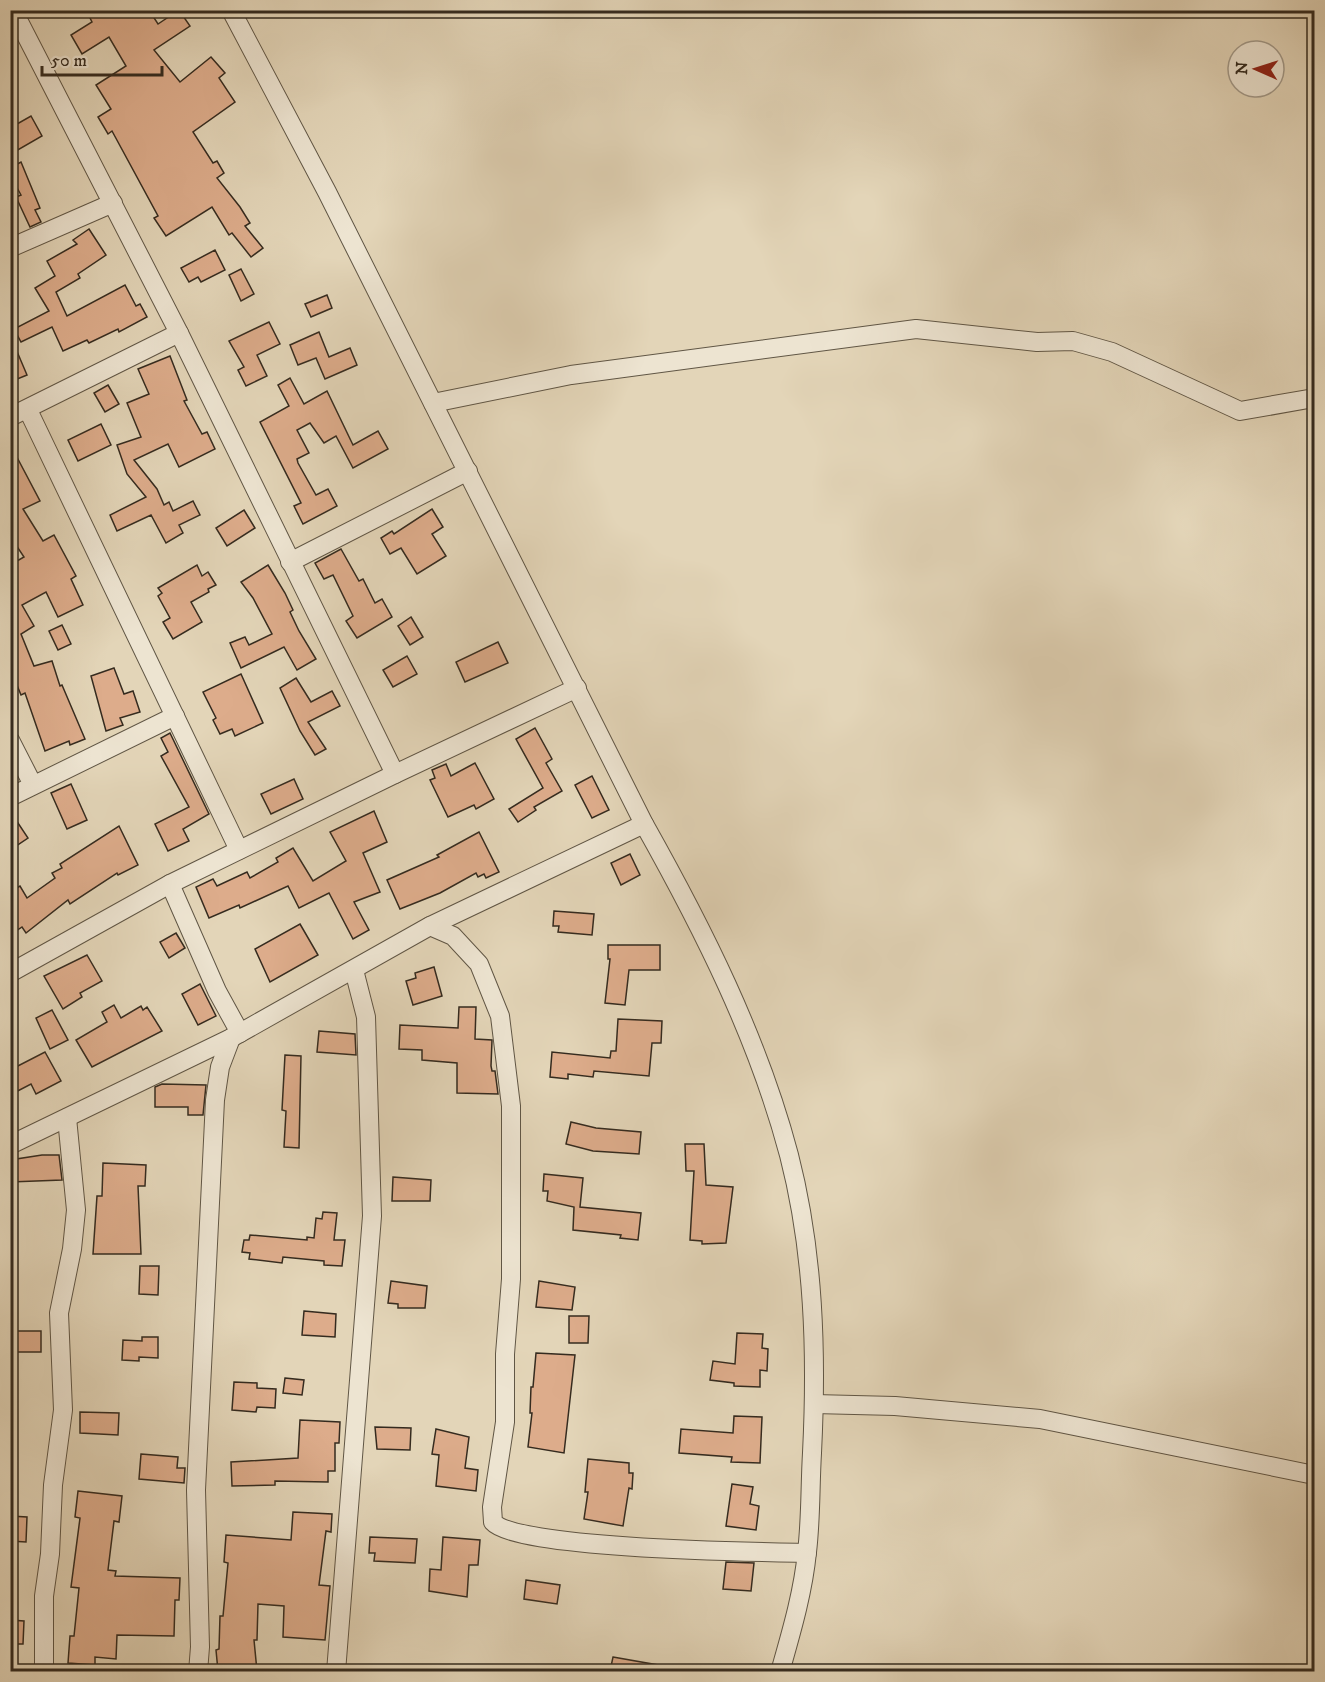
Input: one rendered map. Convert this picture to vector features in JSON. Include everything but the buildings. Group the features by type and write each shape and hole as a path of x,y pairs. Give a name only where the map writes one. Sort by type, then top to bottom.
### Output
{"street":[{"path":"13,10 179,333 395,774"},
{"path":"231,10 327,192 644,824 685,898 726,982 766,1081 789,1156 805,1240 812,1303 814,1404 807,1553 794,1623 780,1671"},
{"path":"10,248 113,203"},
{"path":"433,403 571,375 916,329 1026,341 1073,341 1112,352 1240,411 1314,398"},
{"path":"10,417 179,333"},
{"path":"28,410 239,850"},
{"path":"290,562 468,471"},
{"path":"10,973 170,884 577,688"},
{"path":"10,797 175,716"},
{"path":"10,740 33,785"},
{"path":"10,1144 236,1036 430,926 644,824"},
{"path":"170,884 236,1036"},
{"path":"430,926 453,936 479,964 500,1016 511,1106 511,1280 505,1354 505,1422 492,1507 493,1522 508,1531 581,1542 696,1552 807,1553"},
{"path":"336,1671 372,1216 366,1017 354,970"},
{"path":"198,1671 200,1647 196,1490 215,1100 220,1066 236,1036"},
{"path":"44,1671 44,1596 50,1554 53,1485 63,1410 59,1313 72,1249 76,1210 67,1118"},
{"path":"814,1404 895,1406 1040,1419 1314,1475"}]}
